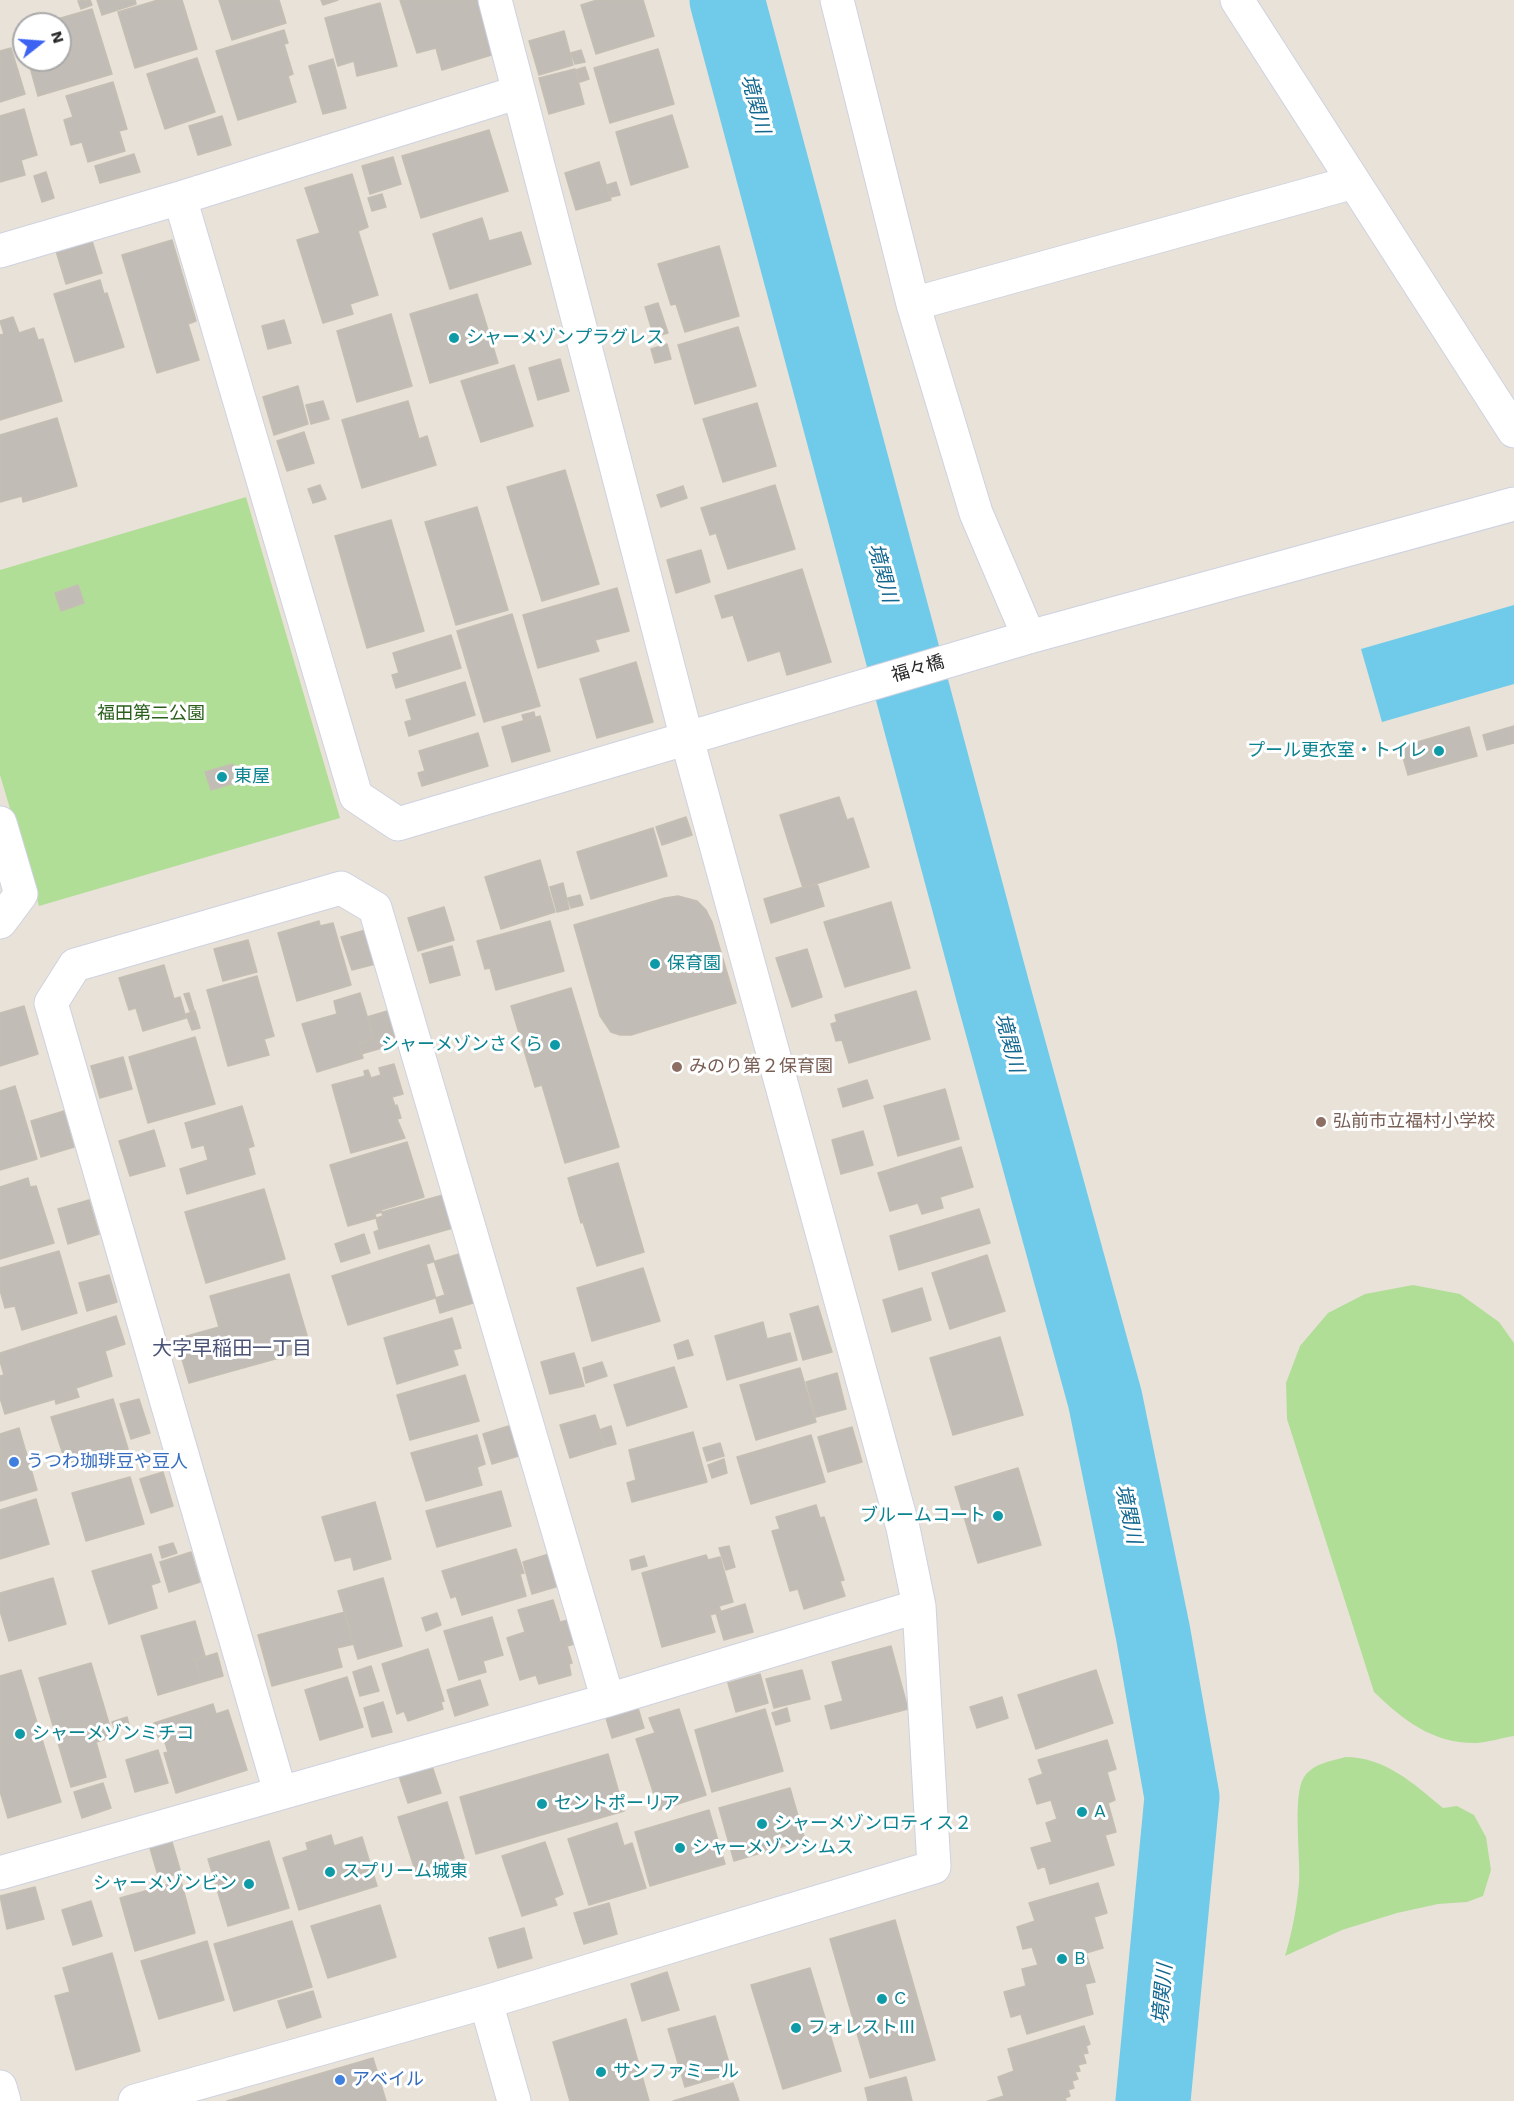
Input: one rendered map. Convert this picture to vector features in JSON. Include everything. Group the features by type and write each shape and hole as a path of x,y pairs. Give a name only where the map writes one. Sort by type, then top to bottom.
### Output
{"street":[{"path":"135,2101 486,2002 934,1867 919,1606 903,1528 687,739 495,0"},
{"path":"837,0 913,304 976,513 1029,637"},
{"path":"1237,0 1514,431"},
{"path":"0,251 180,198 519,92"},
{"path":"913,304 1354,182"},
{"name":"福々橋","path":"180,198 356,796 398,824 1029,637 1514,504"},
{"path":"0,823 21,894 0,922"},
{"path":"280,1792 51,1003 75,965 341,888 375,908 609,1700"},
{"path":"0,1873 609,1700 919,1606"},
{"path":"486,2002 514,2101"},
{"path":"0,2088 4,2101"}],"green space":[{"name":"福田第二公園","path":"246,497 340,818 39,906 0,775 0,570"},
{"path":"1413,1285 1460,1294 1499,1322 1514,1343 1514,1736 1477,1743 1461,1742 1433,1735 1408,1721 1374,1692 1287,1419 1286,1383 1300,1346 1328,1313 1365,1294"},
{"path":"1345,1757 1373,1761 1398,1773 1443,1808 1457,1806 1474,1815 1486,1837 1491,1870 1483,1896 1467,1902 1438,1904 1397,1913 1342,1930 1285,1956 1294,1920 1299,1883 1298,1798 1300,1786 1304,1777 1312,1769"}],"water":[{"path":"1514,605 1514,684 1382,722 1361,649"}],"building":[{"path":"90,0 92,5 81,9 78,1"},
{"path":"97,0 135,0 136,4 102,15"},
{"path":"158,0 182,0 197,49 135,68 118,12"},
{"path":"219,0 279,0 286,23 232,40"},
{"path":"321,0 338,0 323,5"},
{"path":"400,0 482,0 498,53 442,70 436,48 417,53"},
{"path":"597,0 643,0 654,36 596,54 581,5"},
{"path":"380,3 397,66 357,76 354,61 338,66 325,18"},
{"path":"92,9 112,74 38,96 31,72 72,72 72,15"},
{"path":"284,30 288,43 284,44 293,74 288,76 296,102 238,120 216,51"},
{"path":"564,31 573,65 539,75 529,41"},
{"path":"11,48 12,72 18,72 25,94 0,102 0,51"},
{"path":"658,49 674,104 610,123 594,68"},
{"path":"581,50 585,62 575,64 571,53"},
{"path":"197,58 215,112 165,129 147,74"},
{"path":"333,59 346,108 323,114 309,66"},
{"path":"585,67 589,79 580,82 576,70"},
{"path":"575,69 584,104 549,114 539,78"},
{"path":"113,82 127,129 119,131 125,151 88,162 82,142 71,145 64,120 73,117 66,96"},
{"path":"24,109 37,155 21,160 25,175 0,182 0,116"},
{"path":"672,115 688,167 631,185 616,132"},
{"path":"222,116 231,145 198,155 189,126"},
{"path":"489,130 508,191 421,218 402,156"},
{"path":"134,154 140,172 100,183 95,166"},
{"path":"393,157 401,184 370,194 362,166"},
{"path":"599,162 611,200 576,210 565,173"},
{"path":"46,172 54,198 42,202 34,176"},
{"path":"352,174 368,227 358,231 378,295 350,304 353,314 323,323 297,240 320,233 305,188"},
{"path":"616,182 620,195 611,197 607,185"},
{"path":"382,194 386,207 372,211 368,198"},
{"path":"482,218 489,241 521,232 531,264 450,289 433,234"},
{"path":"172,240 196,321 188,324 199,360 157,373 122,255"},
{"path":"92,241 102,273 66,284 56,251"},
{"path":"719,246 739,316 685,332 676,304 671,305 658,264"},
{"path":"100,280 104,294 107,293 124,347 75,362 54,294"},
{"name":"シャーメゾンプラグレス","path":"477,294 498,363 430,383 410,314"},
{"path":"658,303 668,333 654,337 645,307"},
{"path":"391,314 412,386 357,402 337,331"},
{"path":"13,317 19,333 34,328 38,340 43,339 62,401 0,420 0,335 4,334 0,321"},
{"path":"284,320 291,343 268,349 262,326"},
{"path":"738,327 756,386 695,404 678,345"},
{"path":"667,344 671,359 655,363 651,349"},
{"path":"560,359 569,391 538,400 529,368"},
{"path":"514,365 533,426 481,442 461,381"},
{"path":"298,386 308,424 274,435 263,397"},
{"path":"323,401 329,419 311,424 306,405"},
{"path":"408,401 419,439 427,436 436,465 362,488 342,420"},
{"path":"757,403 776,466 723,482 703,419"},
{"path":"57,418 77,486 23,502 22,496 0,502 0,435"},
{"path":"304,432 314,463 287,471 277,441"},
{"path":"565,470 599,584 542,601 507,487"},
{"path":"320,485 326,499 313,503 308,489"},
{"path":"775,485 795,549 728,569 716,533 710,535 701,508"},
{"path":"683,486 687,498 661,507 657,495"},
{"path":"477,507 508,610 456,625 425,522"},
{"path":"391,520 424,631 367,648 335,536"},
{"path":"701,550 710,582 676,593 667,560"},
{"path":"802,569 831,662 787,675 780,651 748,661 733,615 722,618 715,596"},
{"path":"78,585 84,603 61,611 55,593"},
{"path":"617,588 629,631 595,640 599,651 538,668 523,615"},
{"path":"512,614 540,706 484,722 457,631"},
{"path":"451,635 461,668 396,688 392,675 399,673 393,653"},
{"path":"636,662 653,722 597,738 580,679"},
{"path":"465,682 475,715 409,736 405,722 412,720 406,700"},
{"path":"534,712 535,717 524,721 522,715"},
{"path":"540,716 550,751 512,762 502,727"},
{"path":"1514,726 1514,743 1487,750 1483,735"},
{"name":"プール更衣室・トイレ","path":"1469,727 1477,756 1408,775 1400,747"},
{"path":"478,733 488,766 422,786 418,773 425,771 419,751"},
{"name":"東屋","path":"233,764 238,782 211,790 205,772"},
{"path":"839,797 847,820 853,818 869,867 803,888 780,815"},
{"path":"686,817 692,835 662,845 656,827"},
{"path":"653,828 667,876 591,899 577,852"},
{"path":"540,860 555,912 501,929 485,877"},
{"path":"563,883 569,909 557,912 550,887"},
{"path":"817,883 824,906 771,923 764,899"},
{"path":"580,895 583,905 571,908 568,898"},
{"name":"保育園","path":"678,896 697,901 706,910 712,922 736,1003 631,1035 611,1032 600,1016 574,925"},
{"path":"891,902 910,968 845,987 824,922"},
{"path":"444,907 454,940 418,951 408,918"},
{"path":"319,921 320,926 333,923 351,985 297,1001 278,933"},
{"path":"550,921 564,971 496,990 490,968 485,969 477,941"},
{"path":"369,929 379,963 352,970 341,937"},
{"path":"248,940 257,972 223,981 214,949"},
{"path":"452,946 460,975 430,983 422,954"},
{"path":"807,949 822,997 792,1007 776,958"},
{"path":"164,965 174,999 180,997 186,1018 143,1031 136,1008 129,1010 119,978"},
{"path":"257,976 274,1036 264,1039 269,1055 228,1066 207,990"},
{"name":"シャーメゾンさくら","path":"571,988 619,1147 565,1163 542,1085 535,1087 511,1006"},
{"path":"916,991 930,1039 849,1063 842,1040 836,1041 831,1024 837,1022 835,1015"},
{"path":"189,993 194,1010 190,1011 184,994"},
{"path":"360,993 374,1039 359,1044 363,1058 317,1072 302,1024 337,1014 334,1001"},
{"path":"24,1006 38,1054 0,1066 0,1013"},
{"path":"394,1009 403,1042 361,1054 359,1044 374,1039 367,1017"},
{"path":"195,1011 200,1028 192,1030 186,1014"},
{"path":"195,1037 215,1104 148,1123 129,1057"},
{"path":"123,1057 132,1089 100,1098 91,1066"},
{"path":"394,1064 403,1094 392,1097 395,1106 397,1105 401,1118 397,1119 405,1138 351,1153 332,1085 365,1076 364,1071 368,1070 371,1078 381,1075 379,1068"},
{"path":"867,1080 873,1098 843,1107 838,1089"},
{"path":"15,1086 37,1159 0,1170 0,1091"},
{"path":"945,1089 959,1139 898,1156 884,1106"},
{"path":"242,1106 254,1146 248,1148 255,1174 187,1194 180,1169 208,1160 204,1145 192,1148 185,1123"},
{"path":"64,1111 74,1147 41,1157 31,1121"},
{"path":"154,1130 165,1166 130,1176 119,1141"},
{"path":"863,1131 873,1165 841,1174 832,1140"},
{"path":"407,1142 424,1197 381,1210 383,1216 348,1226 330,1165"},
{"path":"961,1147 973,1187 940,1197 943,1208 922,1214 918,1203 890,1211 878,1173"},
{"path":"618,1163 644,1252 597,1266 568,1178"},
{"path":"28,1178 30,1187 36,1186 54,1243 0,1259 0,1187"},
{"path":"264,1189 285,1259 206,1283 185,1212"},
{"path":"443,1195 453,1228 379,1249 374,1232 379,1230 375,1214"},
{"path":"89,1200 99,1234 68,1244 58,1209"},
{"path":"979,1209 990,1243 899,1270 890,1236"},
{"path":"364,1234 370,1253 341,1262 335,1244"},
{"path":"429,1245 445,1295 348,1325 332,1276"},
{"path":"59,1251 77,1313 22,1330 15,1306 5,1308 0,1290 0,1268"},
{"path":"459,1254 473,1303 440,1313 426,1264"},
{"path":"987,1255 1005,1311 950,1329 932,1273"},
{"path":"643,1268 660,1321 592,1341 577,1288"},
{"path":"289,1274 311,1349 189,1383 176,1339 219,1327 210,1296"},
{"path":"109,1275 117,1302 87,1311 79,1283"},
{"path":"922,1288 931,1320 892,1332 883,1300"},
{"path":"818,1306 832,1352 803,1360 790,1314"},
{"path":"116,1316 125,1344 105,1351 112,1376 76,1388 79,1397 56,1404 55,1399 5,1414 0,1398 0,1376 4,1375 0,1353"},
{"path":"452,1318 461,1348 453,1350 458,1365 397,1384 384,1338"},
{"path":"763,1322 767,1339 790,1333 797,1360 727,1380 715,1336"},
{"path":"1000,1337 1023,1415 953,1435 930,1358"},
{"path":"688,1340 693,1355 678,1359 674,1345"},
{"path":"574,1353 584,1386 550,1394 541,1362"},
{"path":"602,1362 607,1376 586,1383 583,1368"},
{"path":"674,1367 687,1407 627,1426 614,1385"},
{"path":"800,1368 816,1422 756,1440 740,1385"},
{"path":"837,1373 846,1409 816,1417 806,1382"},
{"path":"465,1375 479,1421 410,1440 397,1395"},
{"path":"113,1399 128,1449 67,1467 51,1417"},
{"path":"139,1399 150,1433 131,1439 120,1404"},
{"path":"595,1415 605,1447 570,1458 560,1425"},
{"path":"515,1424 525,1454 492,1464 483,1434"},
{"path":"611,1426 616,1444 605,1447 599,1430"},
{"path":"852,1427 862,1462 828,1472 818,1437"},
{"name":"うつわ珈琲豆や豆人","path":"19,1428 37,1490 0,1501 0,1434"},
{"path":"693,1432 707,1482 632,1502 627,1483 636,1480 629,1450"},
{"path":"477,1435 485,1464 477,1467 482,1485 426,1501 411,1453"},
{"path":"811,1435 825,1482 751,1504 737,1457"},
{"path":"720,1443 724,1456 707,1461 703,1448"},
{"path":"724,1459 727,1473 712,1478 708,1465"},
{"name":"ブルームコート","path":"1018,1468 1041,1545 978,1563 955,1487"},
{"path":"163,1472 173,1506 151,1513 140,1479"},
{"path":"130,1477 144,1524 86,1541 72,1493"},
{"path":"501,1491 511,1526 437,1547 426,1511"},
{"path":"36,1499 49,1544 0,1559 0,1510"},
{"path":"375,1502 391,1559 354,1570 351,1557 335,1561 322,1517"},
{"path":"816,1505 820,1518 824,1517 844,1580 840,1581 845,1596 804,1609 798,1589 790,1591 772,1531 780,1529 776,1517"},
{"path":"173,1543 177,1553 162,1558 159,1547"},
{"path":"729,1546 735,1567 726,1570 719,1548"},
{"path":"516,1549 524,1573 520,1574 526,1596 462,1615 456,1596 451,1598 442,1571"},
{"path":"191,1552 200,1582 169,1592 160,1562"},
{"path":"151,1554 160,1582 151,1585 157,1608 109,1624 92,1571"},
{"path":"549,1554 559,1586 532,1594 523,1562"},
{"path":"706,1555 708,1560 720,1557 733,1602 719,1606 721,1612 710,1615 715,1632 662,1647 642,1573"},
{"path":"644,1556 647,1566 632,1570 630,1560"},
{"path":"53,1578 66,1624 9,1641 0,1611 0,1593"},
{"path":"383,1578 402,1646 358,1659 338,1591"},
{"path":"553,1600 560,1622 568,1620 575,1644 567,1646 572,1663 569,1664 571,1675 539,1684 536,1675 520,1680 507,1638 525,1632 518,1610"},
{"path":"745,1604 753,1632 724,1640 716,1613"},
{"path":"345,1612 354,1644 337,1648 342,1667 272,1686 258,1635"},
{"path":"437,1613 441,1625 426,1631 422,1618"},
{"path":"492,1617 503,1655 483,1661 486,1672 459,1680 444,1631"},
{"path":"195,1621 205,1656 195,1660 202,1682 158,1695 141,1636"},
{"path":"891,1646 908,1709 831,1729 825,1706 843,1701 832,1662"},
{"path":"428,1649 444,1701 441,1702 443,1709 408,1721 404,1711 397,1714 382,1664"},
{"path":"217,1653 223,1676 202,1682 195,1660"},
{"path":"91,1663 113,1737 96,1742 106,1777 71,1787 39,1678"},
{"path":"371,1666 379,1691 360,1696 353,1672"},
{"name":"シャーメゾンミチコ","path":"21,1670 61,1802 8,1818 0,1791 0,1676"},
{"path":"802,1670 810,1699 774,1708 766,1679"},
{"path":"1096,1670 1113,1723 1036,1749 1018,1695"},
{"path":"760,1674 768,1703 736,1712 728,1683"},
{"path":"347,1677 363,1727 320,1740 305,1690"},
{"path":"480,1680 488,1705 455,1716 447,1690"},
{"path":"1002,1697 1008,1718 977,1728 970,1707"},
{"path":"383,1702 392,1732 372,1737 364,1708"},
{"path":"213,1704 216,1714 228,1710 247,1770 176,1793 164,1753 168,1752 163,1736 158,1737 154,1723"},
{"path":"638,1708 644,1728 612,1738 606,1718"},
{"path":"787,1708 790,1721 776,1725 772,1713"},
{"path":"679,1709 706,1795 659,1810 636,1739 655,1733 649,1718"},
{"path":"765,1709 783,1771 712,1792 695,1730"},
{"path":"127,1717 129,1725 115,1729 112,1722"},
{"name":"A","path":"1107,1740 1116,1769 1107,1772 1115,1800 1108,1803 1116,1832 1105,1835 1114,1865 1050,1884 1045,1866 1038,1869 1031,1848 1052,1842 1046,1823 1057,1819 1051,1800 1037,1804 1029,1779 1043,1774 1038,1760"},
{"path":"158,1750 168,1783 135,1792 126,1760"},
{"name":"セントポーリア","path":"608,1754 624,1811 476,1854 460,1797"},
{"path":"432,1766 441,1793 408,1803 399,1776"},
{"path":"103,1783 111,1808 82,1818 74,1792"},
{"name":"シャーメゾンロティス２","path":"790,1788 805,1840 734,1861 719,1808"},
{"path":"447,1802 464,1858 416,1873 398,1817"},
{"name":"シャーメゾンシムス","path":"709,1810 725,1864 650,1886 635,1832"},
{"path":"617,1823 624,1846 632,1843 646,1888 589,1905 568,1839"},
{"name":"スプリーム城東","path":"331,1835 334,1846 362,1837 377,1886 299,1910 283,1858 308,1850 306,1843"},
{"name":"シャーメゾンビン","path":"269,1841 289,1908 228,1926 208,1859"},
{"path":"172,1842 181,1873 159,1879 150,1848"},
{"path":"545,1842 563,1894 554,1898 557,1905 522,1916 502,1856"},
{"path":"181,1881 195,1933 135,1951 120,1898"},
{"name":"B","path":"1098,1883 1107,1913 1094,1917 1103,1948 1086,1953 1095,1982 1085,1984 1093,2014 1027,2034 1021,2014 1011,2017 1004,1992 1026,1986 1022,1969 1038,1965 1032,1947 1023,1949 1017,1927 1035,1921 1029,1903"},
{"path":"35,1887 44,1919 7,1929 0,1896"},
{"path":"91,1901 102,1936 73,1945 62,1910"},
{"path":"609,1903 617,1934 584,1944 574,1913"},
{"path":"380,1905 396,1957 328,1978 311,1926"},
{"name":"C","path":"895,1920 935,2060 870,2078 830,1939"},
{"path":"292,1921 312,1987 234,2011 214,1944"},
{"path":"524,1928 532,1958 498,1968 489,1938"},
{"path":"207,1941 224,2000 159,2019 141,1961"},
{"path":"112,1953 140,2051 76,2070 55,1996 70,1992 63,1968"},
{"name":"フォレストⅢ","path":"810,1968 841,2071 783,2089 751,1985"},
{"path":"667,1972 679,2010 642,2021 631,1984"},
{"path":"313,1991 321,2017 287,2028 278,2001"},
{"path":"715,2016 732,2073 685,2087 668,2029"},
{"name":"サンファミール","path":"626,2019 649,2101 570,2101 553,2042"},
{"path":"1084,2026 1090,2044 1086,2046 1088,2053 1083,2054 1086,2063 1078,2065 1080,2071 1075,2072 1078,2079 1072,2081 1074,2088 1068,2090 1070,2096 1065,2098 1066,2101 988,2101 1004,2096 998,2077 1014,2071 1008,2049"},
{"name":"アベイル","path":"373,2058 386,2101 227,2101"},
{"path":"906,2077 912,2101 868,2101 865,2088"},
{"path":"733,2083 739,2101 673,2101"}],"waterway":[{"name":"境関川","path":"727,0 993,992 1105,1399 1153,1633 1182,1797 1153,2101"}],"place":[{"name":"シャーメゾンプラグレス","path":"454,338"},
{"name":"プール更衣室・トイレ","path":"1439,751"},
{"name":"東屋","path":"222,777"},
{"name":"保育園","path":"655,964"},
{"name":"シャーメゾンさくら","path":"555,1045"},
{"name":"みのり第２保育園","path":"677,1067"},
{"name":"弘前市立福村小学校","path":"1321,1122"},
{"name":"うつわ珈琲豆や豆人","path":"14,1462"},
{"name":"ブルームコート","path":"998,1516"},
{"name":"シャーメゾンミチコ","path":"20,1734"},
{"name":"セントポーリア","path":"542,1804"},
{"name":"A","path":"1082,1812"},
{"name":"シャーメゾンロティス２","path":"762,1824"},
{"name":"シャーメゾンシムス","path":"680,1848"},
{"name":"スプリーム城東","path":"330,1872"},
{"name":"シャーメゾンビン","path":"249,1884"},
{"name":"B","path":"1062,1959"},
{"name":"C","path":"882,1999"},
{"name":"フォレストⅢ","path":"796,2028"},
{"name":"サンファミール","path":"601,2072"},
{"name":"アベイル","path":"340,2080"}],"district":[{"name":"大字早稲田一丁目","path":"232,1349"}]}
